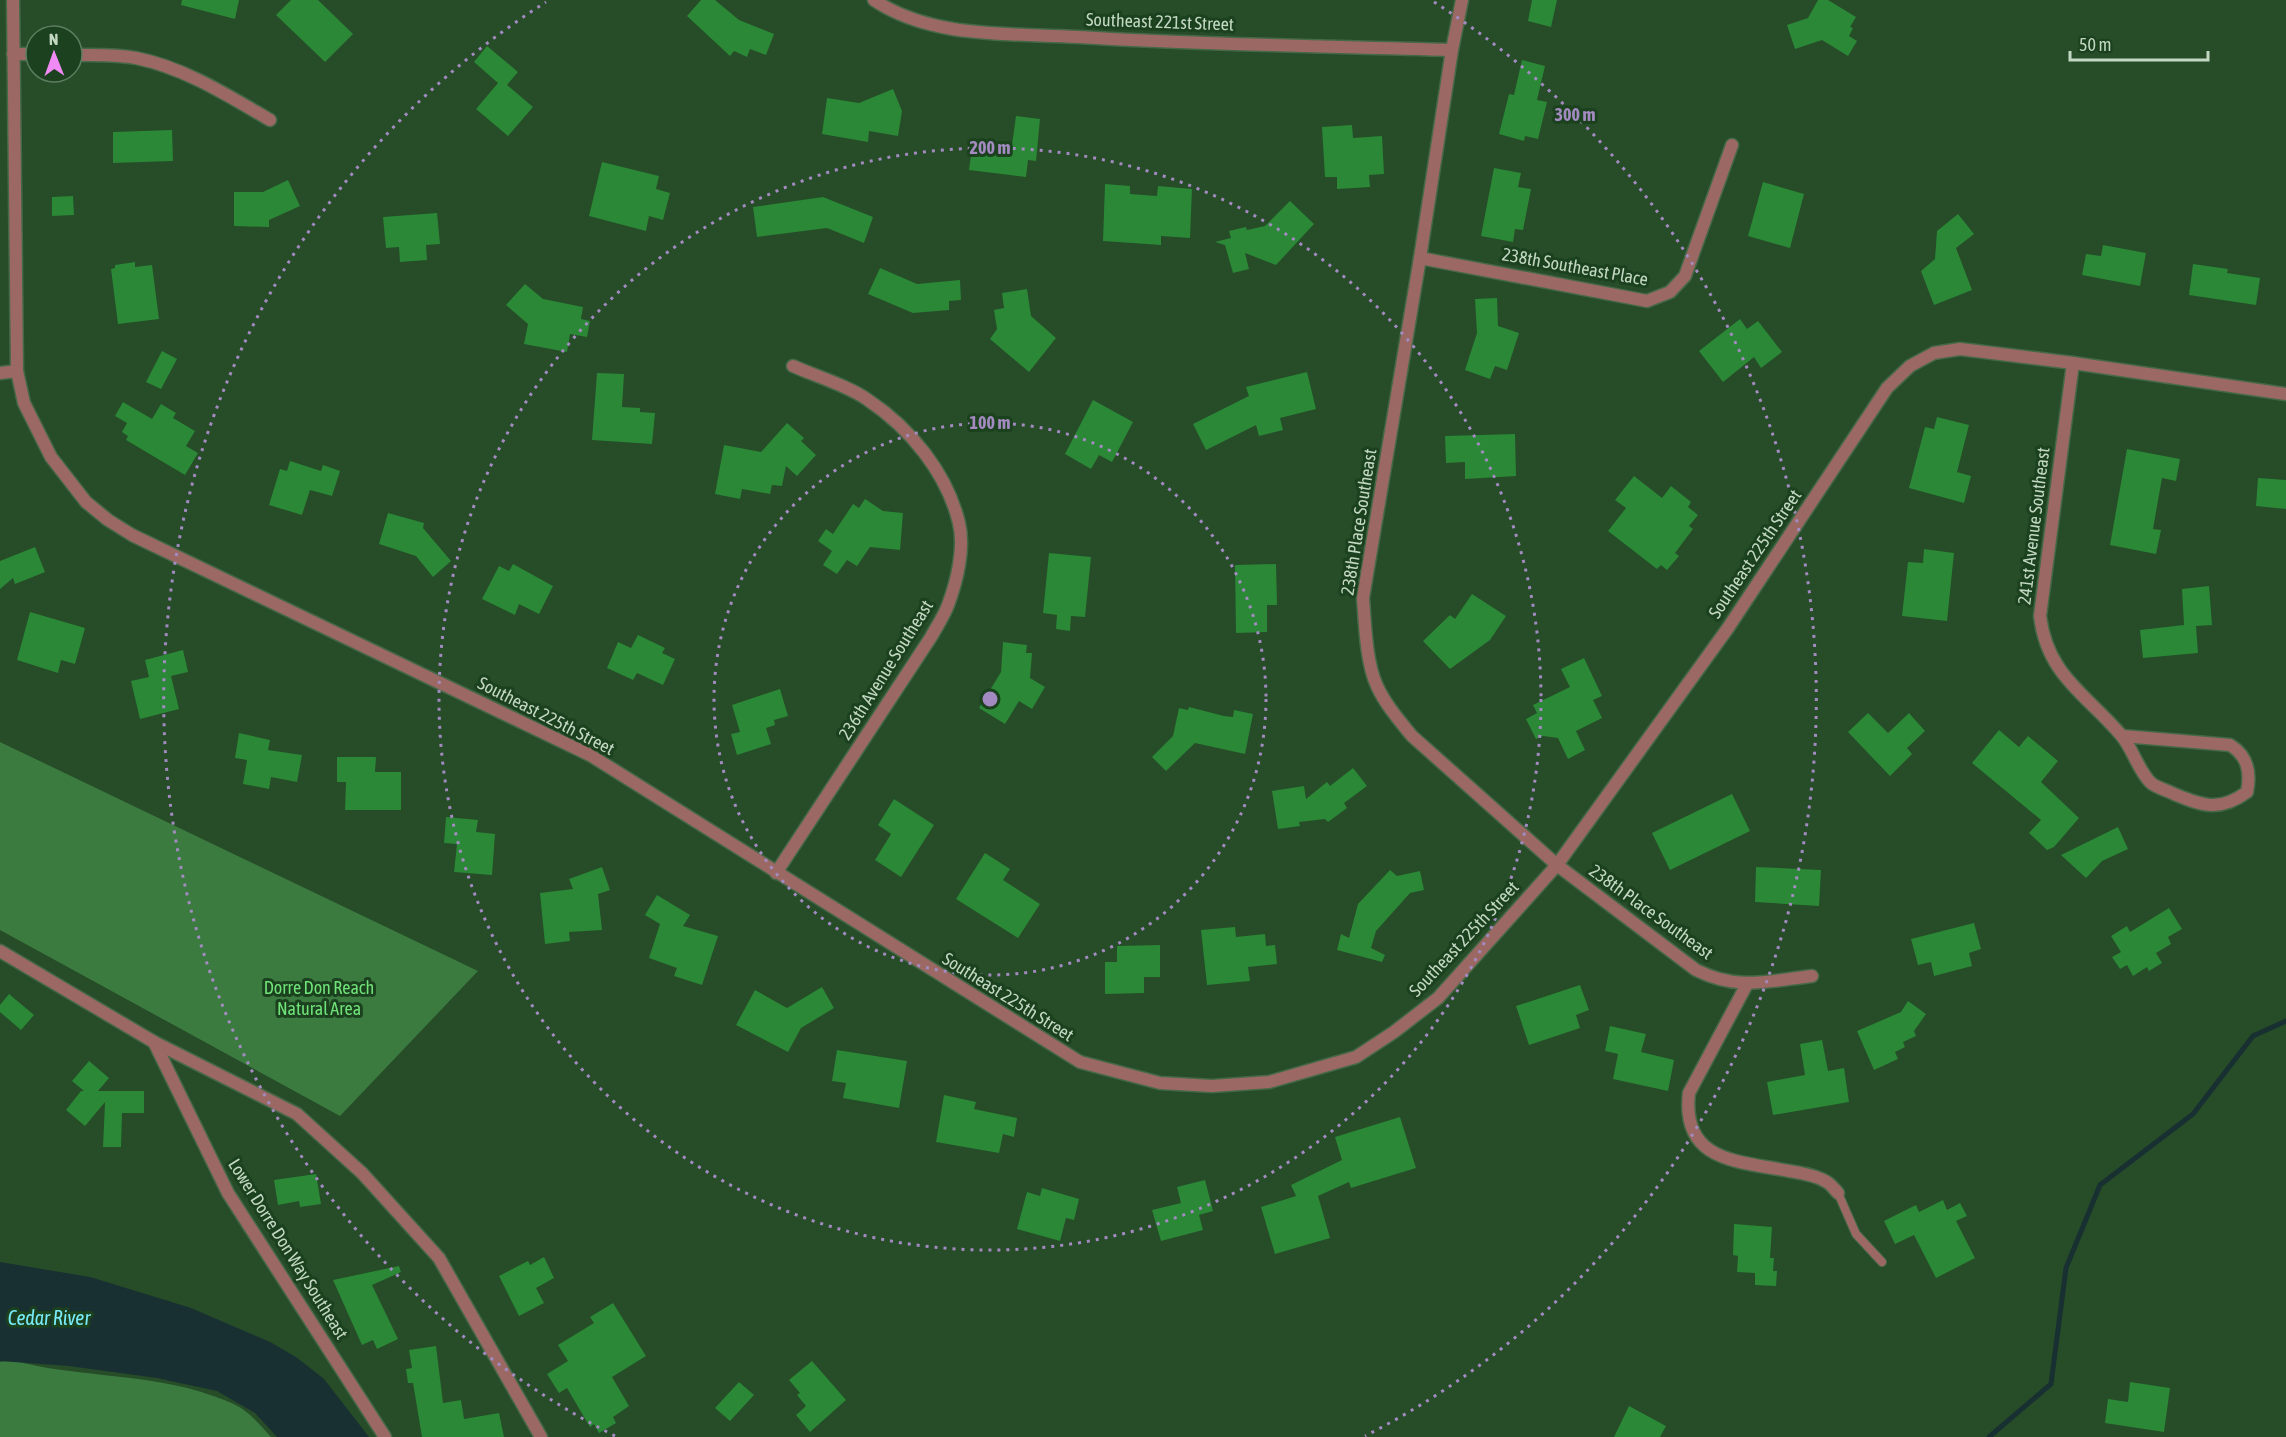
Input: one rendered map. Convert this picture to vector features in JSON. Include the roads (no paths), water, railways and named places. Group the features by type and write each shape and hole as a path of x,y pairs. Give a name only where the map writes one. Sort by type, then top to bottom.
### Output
{"street":[{"name":"Southeast 225th Street","path":"13,0 17,370 24,403 51,457 86,502 108,520 132,535 590,755 1080,1062 1160,1083 1212,1086 1269,1082 1324,1067 1356,1057 1438,998 1557,865 1728,628 1887,388 1910,366 1934,353 1960,349 2286,394"},
{"name":"Southeast 221st Street","path":"874,0 889,10 913,20 971,30 1129,40 1452,50"},
{"name":"238th Place Southeast","path":"1462,0 1363,598 1367,644 1376,684 1393,713 1412,736 1557,865 1696,970 1714,979 1747,984 1812,976"},
{"path":"13,54 24,54"},
{"path":"84,56 135,58 168,66 202,81 270,120"},
{"name":"238th Southeast Place","path":"1420,258 1647,301 1670,292 1685,276 1732,146"},
{"name":"241st Avenue Southeast","path":"2073,363 2040,616 2042,632 2063,677 2123,736 2151,784 2197,804 2221,806 2247,792 2249,772 2245,760 2240,752 2230,745 2123,736"},
{"name":"236th Avenue Southeast","path":"776,873 931,637 948,606 956,578 960,546 959,524 943,480 924,452 894,420 867,398 793,366"},
{"path":"0,374 17,370"},
{"path":"0,951 154,1042 297,1113 362,1173 439,1258 541,1437"},
{"path":"1747,984 1689,1093 1687,1113 1690,1125 1709,1150 1731,1160 1805,1174 1825,1181 1838,1193"},
{"name":"Lower Dorre Don Way Southeast","path":"154,1042 228,1192 385,1437"}],"lane":[{"path":"1838,1193 1856,1234 1882,1262"}],"water":[{"name":"Cedar River","path":"0,1262 90,1277 191,1308 270,1342 296,1357 324,1379 369,1437 277,1437 255,1413 217,1391 157,1378 69,1366 0,1361"}],"waterway":[{"path":"1989,1437 2051,1384 2066,1268 2100,1185 2193,1114 2253,1036 2286,1021"}],"park label":[{"name":"Dorre Don Reach Natural Area","path":"319,998"}]}
